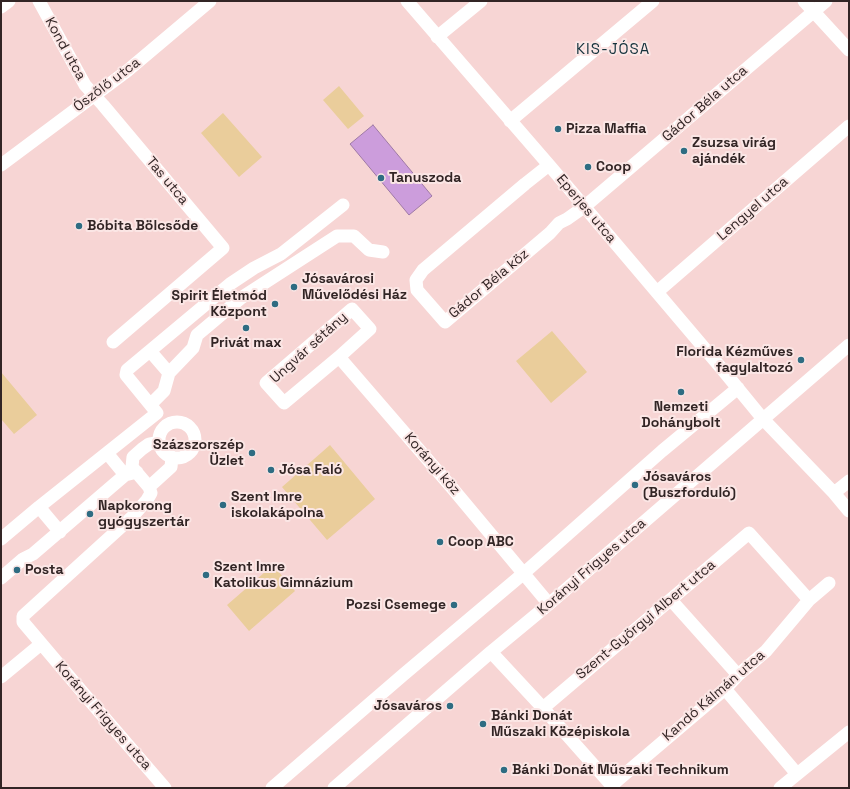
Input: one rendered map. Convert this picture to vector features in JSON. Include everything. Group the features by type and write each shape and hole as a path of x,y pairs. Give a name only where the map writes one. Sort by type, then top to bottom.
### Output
{"street":[{"path":"1,7 8,1"},
{"name":"Kond utca","path":"38,1 86,85 95,95"},
{"name":"Ószőlő utca","path":"1,165 127,71 210,1"},
{"path":"437,37 481,1"},
{"path":"510,121 653,1"},
{"path":"804,1 849,50"},
{"name":"Gádor Béla utca","path":"584,208 826,1"},
{"name":"Eperjes utca","path":"412,3 437,37 549,165 763,419 849,511"},
{"name":"Tas utca","path":"95,95 223,248 113,342"},
{"name":"Lengyel utca","path":"657,292 849,126"},
{"name":"Gádor Béla köz","path":"549,165 524,184 423,270 416,280 417,290 445,322 550,233 559,223 584,208"},
{"path":"1,539 158,413 126,374 127,370 230,284 254,268 281,254 343,205"},
{"path":"150,404 164,391 169,372 192,348 197,335 241,298 337,236 354,236 369,250 382,252"},
{"path":"230,284 241,298"},
{"name":"Ungvár sétány","path":"352,309 370,329 339,357 284,403 266,383 352,309"},
{"name":"Korányi Frigyes utca","path":"334,788 849,345"},
{"path":"150,352 169,372"},
{"name":"Korányi köz","path":"339,357 453,488 549,604"},
{"path":"272,788 403,674 524,573 662,451 738,388"},
{"path":"173,422 183,423 189,426 193,431 196,444 190,453 183,457 172,457 166,454 162,449 159,442 159,436 167,425 173,422"},
{"path":"1,578 23,559 33,554 131,473 133,457 142,448 149,444 159,442"},
{"path":"1,677 41,644 23,622 23,616 132,517 148,500 151,493 149,488 107,453"},
{"path":"149,488 171,467 172,457"},
{"path":"834,494 849,481"},
{"path":"39,507 60,532"},
{"name":"Szent-Györgyi Albert utca","path":"543,708 749,533 809,600"},
{"name":"Kandó Kálmán utca","path":"613,787 766,651 809,600 829,582"},
{"path":"671,600 738,675"},
{"name":"Korányi Frigyes utca","path":"41,644 165,788"},
{"path":"491,652 613,787"},
{"path":"725,689 796,780"},
{"path":"780,788 796,780 849,732"}],"shaded area":[{"path":"339,86 364,116 348,129 323,100"},
{"path":"223,113 262,157 239,177 201,133"},
{"path":"373,125 432,196 409,215 350,144"},
{"path":"552,331 587,372 551,403 516,361"},
{"path":"1,372 37,415 14,434 1,419"},
{"path":"330,445 375,499 327,540 282,487"},
{"path":"273,565 295,591 249,631 227,605"}],"place":[{"name":"Pizza Maffia","path":"558,129"},
{"name":"Zsuzsa virág ajándék","path":"684,151"},
{"name":"Coop","path":"588,167"},
{"name":"Tanuszoda","path":"381,178"},
{"name":"Bóbita Bölcsőde","path":"79,226"},
{"name":"Jósavárosi Művelődési Ház","path":"294,287"},
{"name":"Spirit Életmód Központ","path":"275,304"},
{"name":"Privát max","path":"246,328"},
{"name":"Florida Kézműves fagylaltozó","path":"801,360"},
{"name":"Nemzeti Dohánybolt","path":"681,392"},
{"name":"Százszorszép Üzlet","path":"252,453"},
{"name":"Jósa Faló","path":"271,470"},
{"name":"Jósaváros (Buszforduló)","path":"635,485"},
{"name":"Szent Imre iskolakápolna","path":"223,505"},
{"name":"Napkorong gyógyszertár","path":"90,514"},
{"name":"Coop ABC","path":"440,542"},
{"name":"Posta","path":"17,570"},
{"name":"Szent Imre Katolikus Gimnázium","path":"206,575"},
{"name":"Pozsi Csemege","path":"454,605"},
{"name":"Jósaváros","path":"450,706"},
{"name":"Bánki Donát Műszaki Középiskola","path":"483,724"},
{"name":"Bánki Donát Műszaki Technikum","path":"504,770"}],"district":[{"name":"KIS-JÓSA","path":"613,50"}]}
